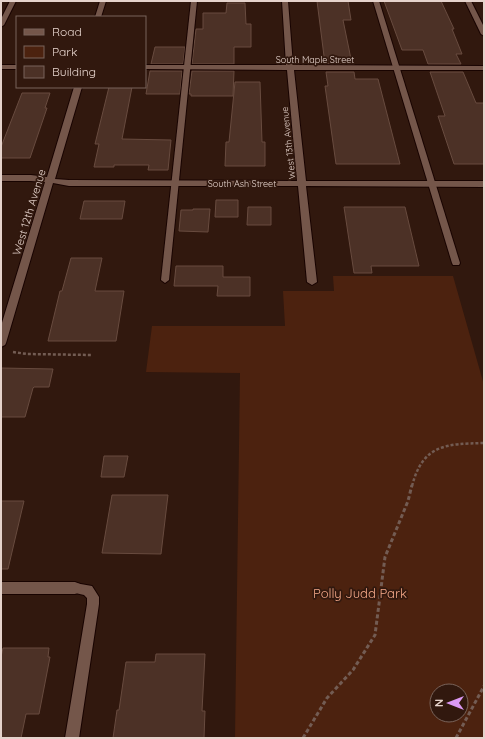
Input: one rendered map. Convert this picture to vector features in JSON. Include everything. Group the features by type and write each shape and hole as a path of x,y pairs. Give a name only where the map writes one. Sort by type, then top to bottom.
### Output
{"street":[{"path":"98,16 103,1"},
{"name":"West 13th Avenue","path":"285,1 290,68 312,282"},
{"path":"468,1 484,34"},
{"path":"1,67 16,67"},
{"name":"South Maple Street","path":"146,67 484,68"},
{"name":"West 12th Avenue","path":"1,343 78,88"},
{"name":"South Ash Street","path":"1,178 51,179 69,183 484,184"},
{"path":"1,588 75,588"}],"lane":[{"path":"1,25 13,1"},
{"path":"165,280 194,1"},
{"path":"376,1 430,184 456,263"},
{"path":"72,738 93,604 93,597 88,590 75,588"}],"path":[{"path":"12,352 27,354 90,355"},
{"path":"303,738 327,698 353,670 376,635 386,557 408,501 416,472 423,460 433,451 454,444 484,443"},
{"path":"456,738 484,686"}],"green space":[{"name":"Polly Judd Park","path":"333,276 453,276 484,385 484,738 235,738 240,373 146,372 152,326 285,326 283,291 334,291"}],"building":[{"path":"317,1 348,1 351,20 343,20 352,64 325,64"},
{"path":"384,1 441,1 454,29 452,29 462,54 456,54 461,64 428,64 423,50 402,50"},
{"path":"227,3 245,3 246,24 251,24 251,47 234,47 234,64 192,64 196,29 203,29 203,13 226,13"},
{"path":"155,47 185,47 183,64 151,64"},
{"path":"150,71 182,71 180,94 146,94"},
{"path":"192,71 234,71 233,96 191,96 191,94 189,94"},
{"path":"326,72 354,72 355,79 378,79 400,164 336,164 325,86 328,86"},
{"path":"430,72 463,72 476,103 484,103 484,164 454,164 438,116 445,116"},
{"path":"235,82 260,82 262,142 265,142 265,166 225,166 226,142 229,142"},
{"path":"109,88 132,88 122,139 171,140 168,170 148,170 149,165 114,165 114,167 94,167 99,144 95,144"},
{"path":"22,93 50,93 45,108 47,108 30,158 1,158 1,147"},
{"path":"216,200 238,200 238,217 215,217"},
{"path":"84,201 125,201 122,219 80,219"},
{"path":"248,207 271,207 271,225 247,225"},
{"path":"344,207 405,207 419,266 371,266 372,273 354,273"},
{"path":"210,209 208,232 179,231 181,210"},
{"path":"71,258 102,258 95,291 124,291 116,341 48,341 60,291 62,291"},
{"path":"176,266 223,266 223,277 250,277 250,296 217,296 218,286 174,286"},
{"path":"1,368 53,369 49,387 33,388 25,417 1,417"},
{"path":"104,456 128,456 124,477 101,477"},
{"path":"112,495 168,495 161,554 102,553"},
{"path":"1,501 24,501 8,569 1,569"},
{"path":"3,648 49,648 48,657 50,657 39,714 26,714 21,738 1,738 1,657"},
{"path":"156,654 205,654 202,711 205,711 204,738 113,738 126,662 155,662"}]}
